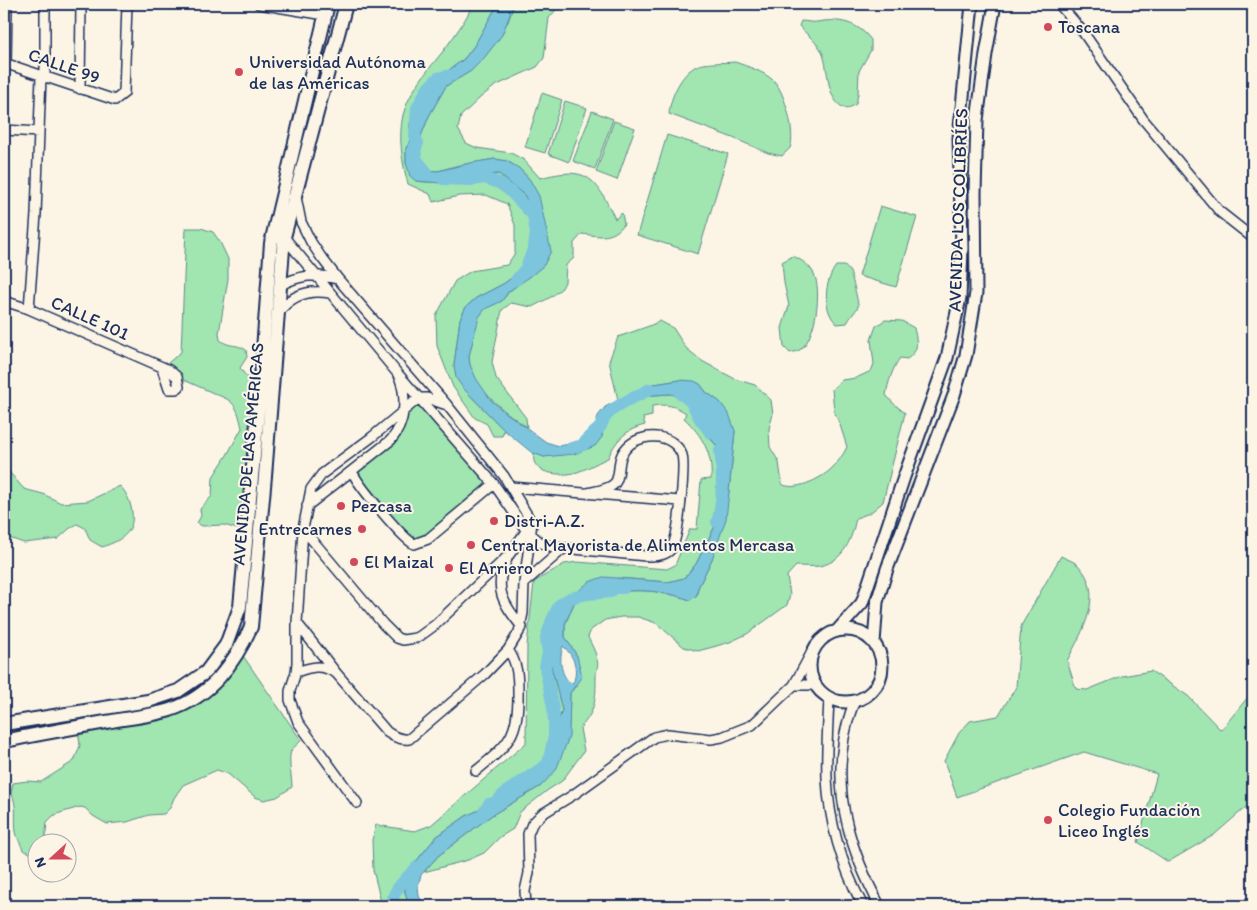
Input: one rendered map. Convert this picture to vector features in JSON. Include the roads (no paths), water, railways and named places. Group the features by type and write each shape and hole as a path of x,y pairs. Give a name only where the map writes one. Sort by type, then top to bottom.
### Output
{"highway":[{"name":"AVENIDA DE LAS AMÉRICAS","path":"4,741 171,710 195,698 226,671 251,627 284,237 346,4"},
{"name":"AVENIDA DE LAS AMÉRICAS","path":"4,724 148,701 169,695 186,687 206,672 226,645 240,607 271,242 327,9"},
{"path":"274,224 284,237"},
{"path":"267,306 270,298 279,286"}],"main road":[{"name":"AVENIDA LOS COLIBRÍES","path":"837,631 862,603 904,477 947,358 960,298 962,248 960,138 972,4"},
{"name":"AVENIDA LOS COLIBRÍES","path":"874,642 877,602 887,569 954,395 966,355 976,293 976,120 995,4"},
{"path":"967,50 986,54"},
{"path":"847,630 857,631 874,642 882,662 882,672 878,682 868,694 855,701 846,702 828,698 815,685 811,674 810,662 813,650 823,638 837,631 847,630"}],"street":[{"path":"5,63 7,4"},
{"path":"29,309 36,214 45,4"},
{"path":"80,90 81,4"},
{"name":"CALLE 99","path":"5,63 80,90 115,100 124,93 127,4"},
{"path":"260,4 327,9"},
{"path":"1058,4 1083,32 1143,119 1220,212 1253,238"},
{"path":"4,130 39,132"},
{"path":"295,192 299,213 307,236 320,257 494,464 511,487 530,529 524,583 522,627 508,650 485,674 409,739 395,738 387,732 337,674 297,623"},
{"path":"284,237 384,358 494,484 541,543 563,549 646,556 661,555 671,550 678,526 683,469 682,456 674,444 667,439 659,437 643,438 623,452 620,458 616,481 606,488 587,493"},
{"path":"279,286 302,276 326,276 338,279"},
{"path":"278,313 284,305 300,294 320,291 330,293"},
{"name":"CALLE 101","path":"4,301 29,309 162,368"},
{"path":"350,318 363,308"},
{"path":"384,358 397,348"},
{"path":"307,506 397,434 402,416 403,392 398,374"},
{"path":"357,803 298,722 290,700 290,691 296,672 303,528 307,506 311,489 322,474 402,416 419,398 427,398 447,406"},
{"path":"494,464 494,484"},
{"path":"352,471 357,481 407,540 414,544 428,539 494,484"},
{"path":"511,487 680,501"},
{"path":"303,528 383,624 397,638 403,640 416,638 435,625 510,556"},
{"path":"522,627 502,599 501,578 505,564 530,529"},
{"path":"524,583 563,549"},
{"path":"476,771 504,746 512,734 517,720 519,706 518,673 512,655 508,650"},
{"path":"526,906 525,892 529,873 528,834 532,824 542,814 573,795 654,738 668,734 711,739 752,726 794,685 813,650"},
{"path":"296,672 316,666 325,667 337,674"},
{"path":"794,685 815,685"},
{"path":"828,698 827,778 832,819 840,854 852,885 863,906"},
{"path":"855,701 849,713 841,753 842,798 853,849 880,906"}],"water":[{"path":"498,4 514,4 502,35 484,58 471,71 446,86 429,116 415,151 417,160 429,170 438,171 495,159 507,161 520,169 530,180 539,196 551,251 544,265 509,291 502,301 485,309 479,317 469,356 470,365 477,380 491,400 501,409 546,442 559,446 584,441 591,434 598,416 605,407 648,385 680,380 694,381 700,384 706,392 720,402 729,414 735,431 726,519 712,559 698,588 697,595 690,600 661,593 632,591 604,594 575,601 565,624 565,637 577,656 582,676 570,693 569,737 556,770 541,786 492,815 438,856 421,875 418,886 419,896 424,906 409,906 405,892 405,880 410,869 436,837 466,816 507,797 545,763 562,710 548,653 550,625 555,615 570,598 589,582 603,577 668,582 684,578 696,564 716,524 721,506 722,467 719,449 707,434 690,400 671,394 635,396 608,413 602,421 602,437 595,446 574,454 544,457 531,452 504,430 463,388 456,378 454,365 460,319 466,307 476,298 503,284 526,268 534,259 536,233 533,215 525,196 499,174 468,176 441,183 416,181 410,176 406,163 406,148 411,140 410,123 424,95 438,78 464,59 474,46","holes":["563,646 575,666 574,681 571,684 567,680 561,666"]}],"waterway":[{"path":"426,171 417,160 415,151 418,143 415,136 417,108 427,89 438,78 453,75"},
{"path":"443,179 472,180 485,178 499,183 510,191 533,215 536,233 534,247 526,268 516,280"},
{"path":"571,448 583,445 586,439 601,426 604,419 613,409 650,389"},
{"path":"679,393 691,402 710,433"},
{"path":"717,522 722,486 720,451"},
{"path":"481,817 489,804 496,802 506,792 548,764 554,736 554,723 545,667 548,653 546,638 559,605 570,598 610,592 615,588 624,588"},
{"path":"392,906 392,900 397,890 417,867"}],"place":[{"name":"Toscana","path":"1048,27"},
{"name":"Universidad Autónoma de las Américas","path":"239,72"},
{"name":"Pezcasa","path":"341,506"},
{"name":"Distri-A.Z.","path":"494,521"},
{"name":"Entrecarnes","path":"362,529"},
{"name":"Central Mayorista de Alimentos Mercasa","path":"471,545"},
{"name":"El Maizal","path":"354,562"},
{"name":"El Arriero","path":"449,568"},
{"name":"Colegio Fundación Liceo Inglés","path":"1048,820"}]}
